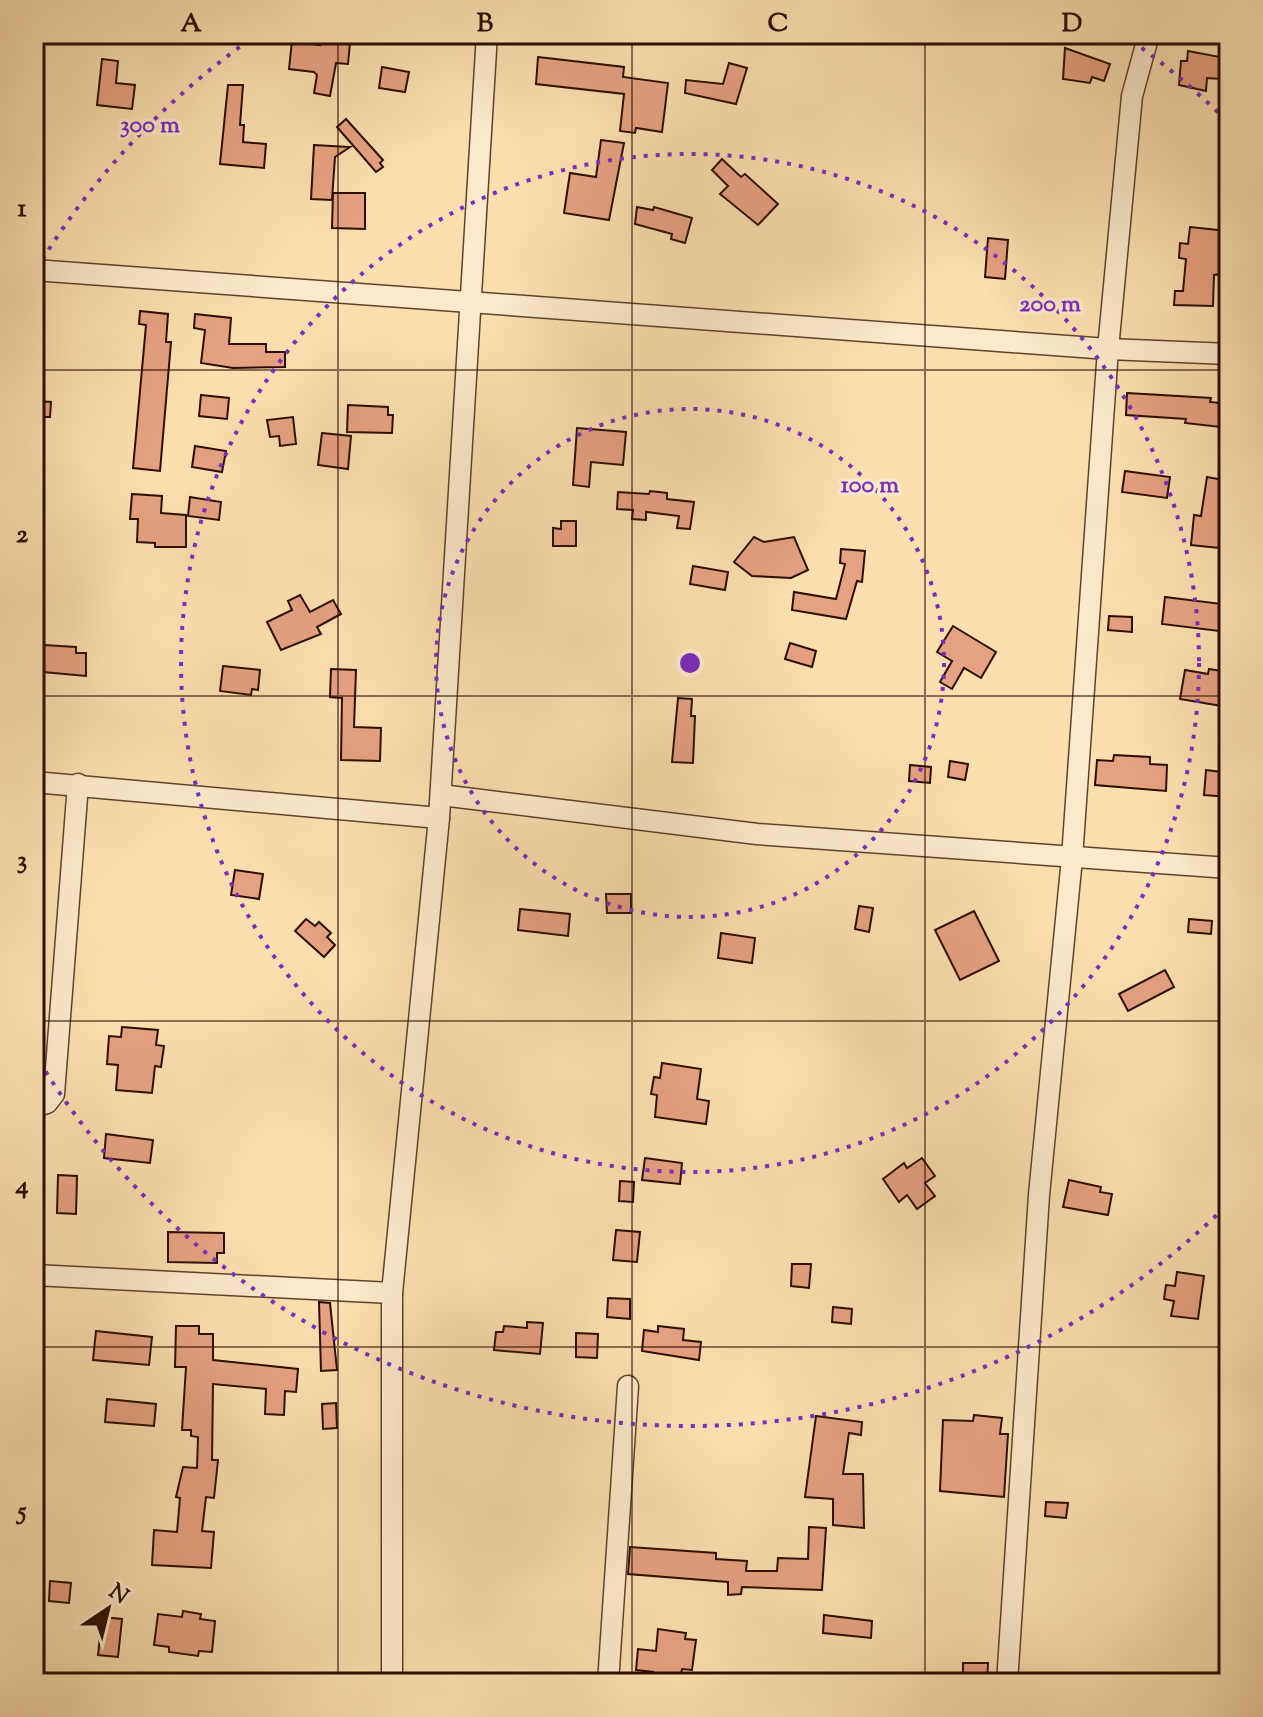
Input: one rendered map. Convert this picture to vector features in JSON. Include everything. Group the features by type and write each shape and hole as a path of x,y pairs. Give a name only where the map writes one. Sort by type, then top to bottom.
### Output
{"street":[{"path":"392,1683 392,1293 441,795 487,34"},
{"path":"1007,1683 1039,1195 1072,858 1108,349 1132,96 1149,34"},
{"path":"34,270 1108,349 1229,354"},
{"path":"34,782 439,818"},
{"path":"34,1107 47,1103 54,1094 78,784"},
{"path":"441,795 757,834 1229,868"},
{"path":"34,1275 392,1293"},
{"path":"608,1683 628,1386"}],"building":[{"path":"320,40 350,43 348,64 336,63 330,96 314,93 317,75 314,72 289,69 292,41 320,45"},
{"path":"1065,48 1110,64 1104,81 1092,77 1090,83 1063,79"},
{"path":"1188,51 1225,58 1222,79 1207,78 1206,91 1179,85 1181,61 1187,61"},
{"path":"538,57 624,67 623,77 668,83 662,132 636,128 635,133 620,131 624,94 536,84"},
{"path":"102,59 118,61 116,83 135,85 132,109 97,105"},
{"path":"729,63 747,68 736,104 685,93 686,80 723,84"},
{"path":"382,67 409,72 405,92 379,88"},
{"path":"228,85 243,85 240,125 244,125 243,142 266,144 264,168 220,164"},
{"path":"346,119 383,160 380,163 383,167 376,172 337,127"},
{"path":"601,140 624,143 609,220 564,213 570,173 596,177"},
{"path":"314,145 350,147 335,157 332,200 311,199"},
{"path":"722,159 741,177 745,174 778,204 758,225 720,194 728,186 712,170"},
{"path":"333,193 365,193 365,229 332,228"},
{"path":"637,207 653,210 654,207 692,218 685,243 671,239 672,234 635,224"},
{"path":"1190,227 1227,231 1224,258 1229,258 1229,273 1214,275 1213,306 1174,305 1175,291 1183,291 1186,259 1179,258 1180,243 1188,244"},
{"path":"988,238 1008,240 1005,279 985,277"},
{"path":"140,311 168,314 166,342 171,342 160,471 133,468 146,325 139,324"},
{"path":"195,314 231,318 229,344 266,344 266,352 285,352 285,367 233,368 201,363 205,330 194,328"},
{"path":"1127,393 1211,398 1210,402 1229,404 1229,428 1185,423 1186,419 1126,415"},
{"path":"201,395 229,398 227,419 199,416"},
{"path":"38,401 51,402 50,417 36,417"},
{"path":"348,405 388,407 388,415 393,415 392,433 347,432"},
{"path":"293,417 296,444 280,446 279,436 270,437 267,420"},
{"path":"577,428 626,432 623,465 591,462 589,487 573,485"},
{"path":"322,433 351,436 348,469 318,465"},
{"path":"195,446 226,451 222,472 192,467"},
{"path":"1125,471 1170,477 1167,498 1122,492"},
{"path":"1207,477 1229,481 1225,518 1229,519 1229,549 1191,545 1194,515 1201,516"},
{"path":"650,491 667,493 667,499 694,502 690,529 677,528 679,516 646,512 646,520 632,519 633,510 617,509 618,492 649,494"},
{"path":"132,494 162,496 161,513 186,515 186,547 155,547 155,543 137,542 138,519 130,519"},
{"path":"190,497 221,502 219,520 188,516"},
{"path":"561,521 576,521 576,546 553,546 553,528 561,529"},
{"path":"754,537 764,542 794,537 808,570 791,578 752,576 734,562"},
{"path":"841,549 865,551 862,582 857,581 846,619 792,610 794,592 836,599 845,564 840,563"},
{"path":"693,566 728,572 725,590 690,584"},
{"path":"300,595 310,612 333,600 341,614 317,627 321,634 281,650 267,622 292,610 288,601"},
{"path":"1165,597 1222,604 1219,631 1162,624"},
{"path":"1109,616 1132,617 1132,632 1108,630"},
{"path":"953,626 996,652 981,678 964,668 952,689 940,682 952,661 937,652"},
{"path":"790,643 816,651 812,667 785,659"},
{"path":"44,645 76,647 76,653 86,653 86,676 43,672"},
{"path":"223,666 260,670 258,690 252,689 251,695 220,691"},
{"path":"331,669 356,670 354,727 381,728 380,761 341,760 342,698 330,697"},
{"path":"1209,669 1228,672 1222,706 1180,699 1185,670 1208,674"},
{"path":"678,698 692,699 691,716 695,716 693,763 672,762"},
{"path":"1114,755 1150,757 1150,764 1167,765 1166,791 1095,785 1097,760 1113,761"},
{"path":"950,761 968,764 965,780 948,777"},
{"path":"910,765 931,767 930,783 909,781"},
{"path":"1206,770 1229,773 1229,797 1204,795"},
{"path":"235,870 263,874 259,899 231,895"},
{"path":"606,894 631,894 631,913 607,913"},
{"path":"859,906 873,908 869,932 855,929"},
{"path":"520,909 570,914 568,936 518,930"},
{"path":"974,911 999,961 960,980 935,930"},
{"path":"306,919 315,926 319,922 331,933 327,937 335,945 324,957 295,931"},
{"path":"1189,919 1212,921 1211,934 1188,932"},
{"path":"721,933 755,938 752,963 718,958"},
{"path":"1165,970 1174,987 1128,1011 1119,994"},
{"path":"122,1027 158,1030 156,1045 164,1046 161,1067 155,1066 152,1093 116,1090 118,1065 107,1064 109,1036 121,1037"},
{"path":"662,1063 701,1069 697,1099 709,1101 706,1124 655,1117 657,1095 651,1094 654,1077 660,1078"},
{"path":"106,1134 153,1140 150,1163 104,1158"},
{"path":"645,1158 682,1163 680,1184 642,1180"},
{"path":"922,1158 935,1176 925,1183 935,1196 917,1209 907,1195 899,1202 883,1179 904,1163 907,1168"},
{"path":"58,1175 77,1176 76,1214 57,1213"},
{"path":"1069,1180 1101,1187 1100,1192 1112,1194 1108,1215 1063,1207"},
{"path":"620,1181 634,1182 633,1202 619,1201"},
{"path":"616,1230 640,1232 637,1262 613,1260"},
{"path":"168,1232 224,1233 224,1253 217,1253 217,1263 168,1262"},
{"path":"792,1264 811,1264 809,1288 791,1286"},
{"path":"1177,1272 1204,1276 1198,1319 1171,1316 1174,1301 1164,1299 1166,1285 1175,1286"},
{"path":"608,1298 630,1299 630,1319 607,1317"},
{"path":"319,1302 330,1303 337,1370 321,1371"},
{"path":"833,1307 852,1309 851,1324 832,1322"},
{"path":"527,1322 543,1323 540,1354 494,1350 496,1332 503,1332 504,1326 527,1328"},
{"path":"176,1326 199,1326 199,1334 213,1334 213,1360 298,1369 296,1392 285,1391 284,1415 265,1414 266,1389 213,1384 212,1460 218,1460 214,1498 206,1497 202,1531 214,1532 211,1568 152,1565 154,1530 177,1532 180,1498 176,1497 183,1467 197,1468 198,1437 191,1436 191,1430 182,1430 186,1367 175,1367"},
{"path":"658,1326 684,1329 683,1340 701,1342 699,1360 642,1351 644,1330 658,1332"},
{"path":"96,1331 152,1337 149,1365 93,1360"},
{"path":"576,1333 598,1334 597,1358 576,1357"},
{"path":"107,1399 156,1404 154,1426 105,1422"},
{"path":"336,1403 337,1428 323,1429 322,1404"},
{"path":"974,1415 1002,1418 1000,1434 1008,1434 1004,1497 940,1491 943,1420 973,1421"},
{"path":"816,1416 862,1422 861,1435 849,1433 843,1474 863,1474 864,1528 833,1525 833,1499 805,1497"},
{"path":"1046,1502 1068,1503 1066,1518 1045,1516"},
{"path":"809,1527 826,1528 822,1590 742,1587 741,1594 728,1595 728,1582 628,1574 630,1547 716,1553 716,1559 747,1561 746,1571 777,1571 778,1558 808,1559"},
{"path":"50,1581 71,1583 69,1603 49,1601"},
{"path":"183,1611 201,1614 200,1619 215,1621 212,1652 199,1651 198,1656 169,1652 169,1647 154,1645 158,1614 182,1617"},
{"path":"824,1615 872,1621 871,1638 823,1633"},
{"path":"102,1617 122,1619 118,1657 98,1655"},
{"path":"658,1629 686,1633 685,1639 696,1640 692,1670 682,1669 680,1683 652,1681 653,1672 636,1670 638,1649 656,1651"},
{"path":"963,1663 988,1663 987,1683 963,1683"}]}
